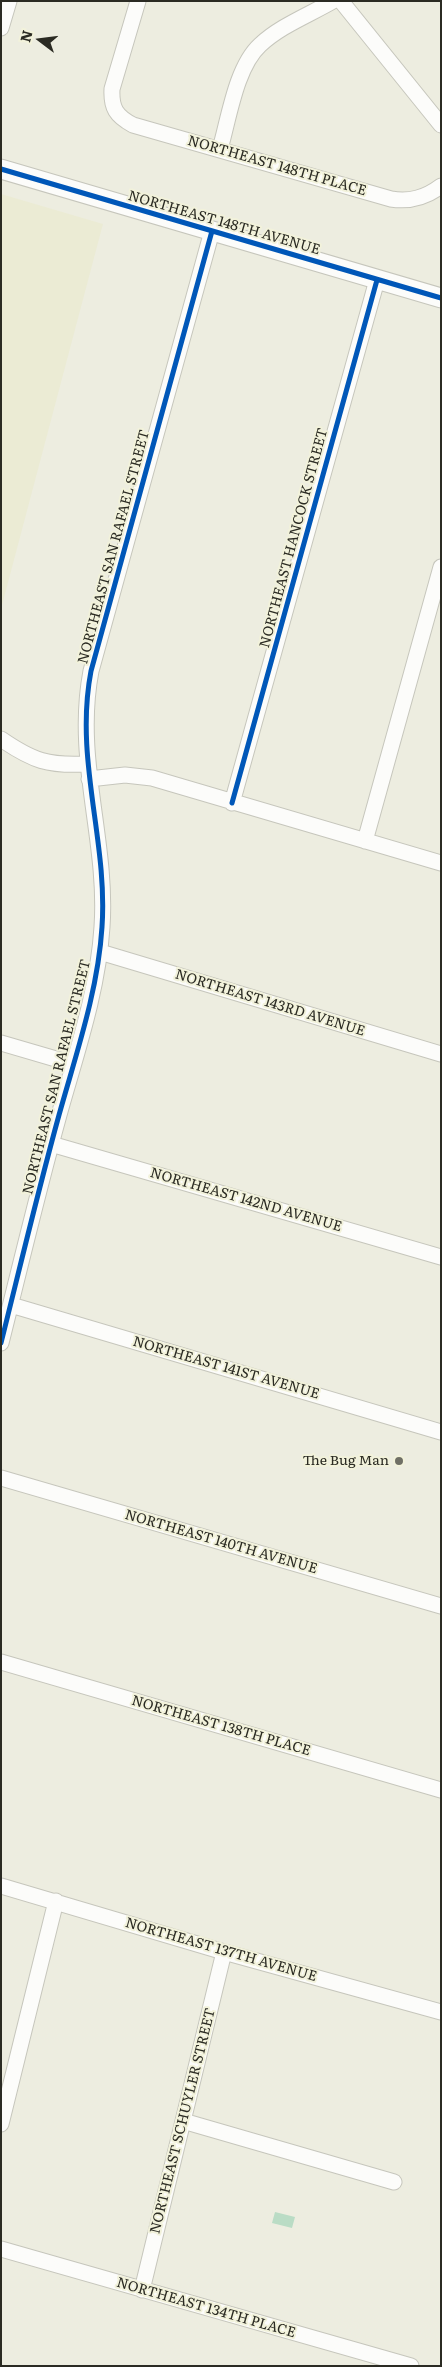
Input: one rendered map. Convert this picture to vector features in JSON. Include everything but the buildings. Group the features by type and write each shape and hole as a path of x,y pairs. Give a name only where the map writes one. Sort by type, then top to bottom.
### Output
{"main road":[{"name":"NORTHEAST 148TH AVENUE","path":"1,169 441,298"}],"street":[{"path":"1,28 9,1"},
{"name":"NORTHEAST 148TH PLACE","path":"138,1 112,89 112,101 115,112 121,119 391,199 404,201 418,199 441,186"},
{"path":"220,149 239,80 251,55 274,34 334,1"},
{"path":"341,1 441,125"},
{"name":"NORTHEAST SAN RAFAEL STREET","path":"1,1343 51,1144 91,996 100,952 102,888 87,764 85,733 86,700 94,658 212,231"},
{"name":"NORTHEAST HANCOCK STREET","path":"232,803 377,280"},
{"path":"365,841 441,567"},
{"path":"1,739 23,754 40,761 64,765 87,764"},
{"path":"89,779 126,775 141,776 441,863"},
{"name":"NORTHEAST 143RD AVENUE","path":"100,952 441,1054"},
{"path":"1,1043 73,1064"},
{"name":"NORTHEAST 142ND AVENUE","path":"51,1144 441,1257"},
{"name":"NORTHEAST 141ST AVENUE","path":"11,1305 441,1432"},
{"name":"NORTHEAST 140TH AVENUE","path":"1,1478 441,1606"},
{"name":"NORTHEAST 138TH PLACE","path":"1,1662 441,1790"},
{"name":"NORTHEAST 137TH AVENUE","path":"1,1886 224,1952 441,2012"},
{"path":"1,2124 56,1901"},
{"name":"NORTHEAST SCHUYLER STREET","path":"142,2290 224,1952"},
{"path":"183,2121 394,2182"},
{"name":"NORTHEAST 134TH PLACE","path":"1,2249 411,2366"}],"shaded area":[{"path":"1,194 103,224 1,609"},
{"path":"275,2212 295,2217 292,2228 272,2223"}],"cycle path":[{"path":"1,169 441,298"},
{"path":"1,1343 44,1172 91,999 100,951 103,895 86,736 91,671 212,231"},
{"path":"232,803 377,280"}],"place":[{"name":"The Bug Man","path":"399,1461"}]}
